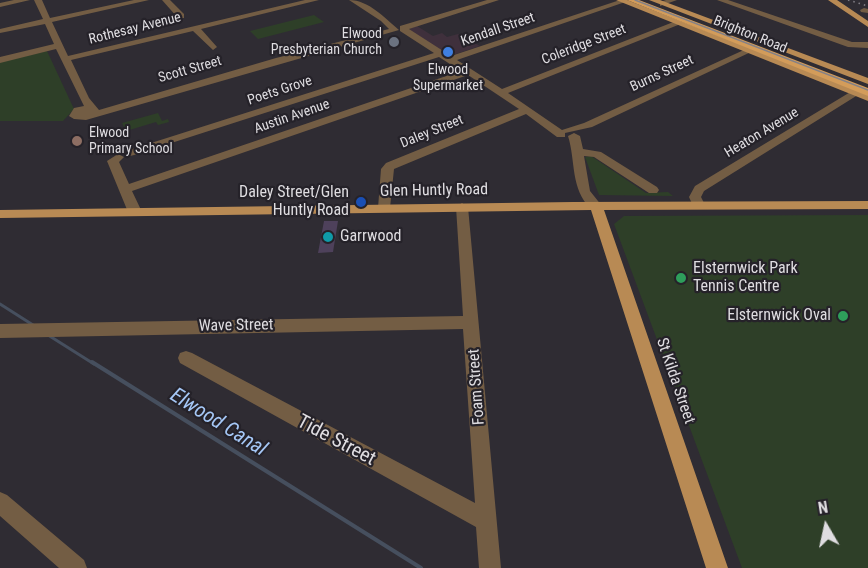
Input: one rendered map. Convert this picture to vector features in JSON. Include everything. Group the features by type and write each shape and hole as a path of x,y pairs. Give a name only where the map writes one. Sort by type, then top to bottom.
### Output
{"highway":[{"name":"Brighton Road","path":"625,0 658,7 796,62 868,86"},
{"name":"Brighton Road","path":"643,0 741,35 862,93"}],"main road":[{"path":"832,0 868,25"},
{"name":"Brighton Road","path":"658,7 868,81"},
{"name":"Brighton Road","path":"658,7 679,23 862,93 868,98"},
{"path":"771,59 796,62"},
{"name":"Glen Huntly Road","path":"0,214 462,207 868,205"},
{"name":"St Kilda Street","path":"596,206 717,568"}],"street":[{"path":"0,5 26,0"},
{"path":"38,0 65,59"},
{"path":"0,31 146,0"},
{"path":"166,0 181,16"},
{"name":"Rothesay Avenue","path":"65,59 315,0"},
{"path":"353,0 568,134 578,158 595,153 653,190"},
{"path":"396,27 493,0"},
{"name":"Kendall Street","path":"449,60 625,0"},
{"path":"658,7 673,0"},
{"path":"721,0 851,45 868,45"},
{"name":"Coleridge Street","path":"500,93 679,23"},
{"name":"Scott Street","path":"65,59 84,99 83,106 87,111 116,106 333,47 396,27"},
{"path":"195,28 213,47"},
{"path":"0,60 59,46"},
{"name":"Burns Street","path":"568,134 749,51"},
{"name":"Poets Grove","path":"126,189 112,161 124,155 439,54"},
{"name":"Austin Avenue","path":"126,189 468,72"},
{"name":"Heaton Avenue","path":"699,205 695,195 699,189 862,93"},
{"name":"Daley Street","path":"384,208 387,170 390,166 527,110"},
{"name":"St Kilda Street","path":"578,158 579,176 587,197 596,206"},
{"path":"126,189 135,212"},
{"name":"Foam Street","path":"462,207 490,568"},
{"name":"Wave Street","path":"0,331 472,322"},
{"name":"Tide Street","path":"186,358 486,521"},
{"path":"0,502 76,568"}],"shaded area":[{"path":"417,26 433,36 442,33 447,37 458,34 480,46 453,55 446,54 409,29"}],"green space":[{"path":"314,15 324,22 258,39 250,31"},
{"path":"47,51 74,109 63,121 0,121 0,62"},
{"path":"158,113 162,121 168,119 169,122 158,125 156,122 126,131 122,123"},
{"path":"591,156 646,193 668,192 673,196 599,195 585,157"},
{"path":"868,215 868,568 742,568 614,224 624,216"}],"building":[{"name":"Garrwood","path":"324,221 338,221 333,252 318,253"}],"waterway":[{"name":"Elwood Canal","path":"0,304 33,325"},
{"name":"Elwood Canal","path":"48,335 94,364"},
{"name":"Elwood Canal","path":"92,362 421,568"}],"tram line":[{"path":"635,0 868,90"}],"railway":[{"path":"848,0 868,6"}],"place":[{"name":"Elwood Presbyterian Church","path":"394,42"},
{"name":"Elwood Supermarket","path":"448,52"},
{"name":"Elwood Primary School","path":"77,141"},
{"name":"Daley Street/Glen Huntly Road","path":"361,202"},
{"name":"Garrwood","path":"328,237"},
{"name":"Elsternwick Park Tennis Centre","path":"681,278"},
{"name":"Elsternwick Oval","path":"843,316"}]}
